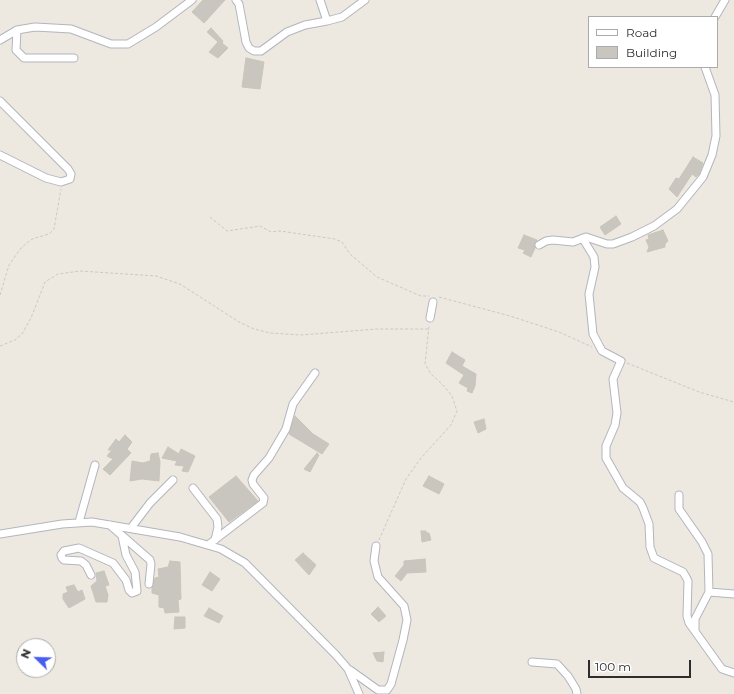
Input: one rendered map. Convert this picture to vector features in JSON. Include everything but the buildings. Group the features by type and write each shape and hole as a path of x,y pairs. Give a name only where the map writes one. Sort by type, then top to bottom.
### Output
{"street":[{"path":"0,40 17,30 35,27 71,29 111,44 128,44 156,27 192,0"},
{"path":"236,0 239,4 246,42 249,48 254,51 261,51 287,32 305,25 342,16 365,0"},
{"path":"320,0 326,21"},
{"path":"716,16 725,0"},
{"path":"17,30 16,50 24,58 74,58"},
{"path":"539,245 546,241 553,240 573,242 586,237 606,244 613,244 642,232 677,208 703,177 708,168 716,136 715,95 705,68"},
{"path":"0,101 68,169 71,174 70,179 61,182 46,178 0,155"},
{"path":"583,239 594,257 595,267 589,294 593,334 602,351 621,361 614,379 617,413 615,425 606,446 606,458 623,488 640,502 644,508 649,524 650,547 654,558 683,572 686,577 688,581 687,616 695,632 722,669 734,673"},
{"path":"430,318 433,302"},
{"path":"208,545 263,503 264,498 252,480 254,475 269,458 279,442 286,430 293,404 315,373"},
{"path":"79,522 95,464"},
{"path":"130,528 147,507 173,480"},
{"path":"193,488 217,519 218,527 215,540"},
{"path":"679,495 679,509 702,542 708,554 709,592 695,619 695,632"},
{"path":"0,534 79,522 110,525 180,537 221,550 245,563 348,669 378,690 387,690 391,684 407,620 404,606 378,577 374,561 376,546"},
{"path":"110,525 150,560 149,584"},
{"path":"91,575 86,565 81,561 62,558 64,551 79,548 113,562 126,580 129,590 132,593 137,591 135,572 126,555 122,536"},
{"path":"709,592 734,594"},
{"path":"532,662 557,664 568,676 576,689 577,694"},
{"path":"348,669 359,694"}],"path":[{"path":"0,295 9,265 21,248 32,239 49,234 54,229 61,182"},
{"path":"210,217 227,231 260,226 271,232 335,239 342,242 350,254 377,276 421,296 442,297 510,316 559,332 602,351"},
{"path":"0,346 15,340 22,334 31,318 44,282 58,274 80,271 128,273 162,278 180,284 239,322 254,329 270,333 301,335 344,330 429,329"},
{"path":"376,546 406,479 420,458 451,425 457,411 452,396 431,374 425,364 430,318"},
{"path":"630,365 699,392 734,402"}]}
